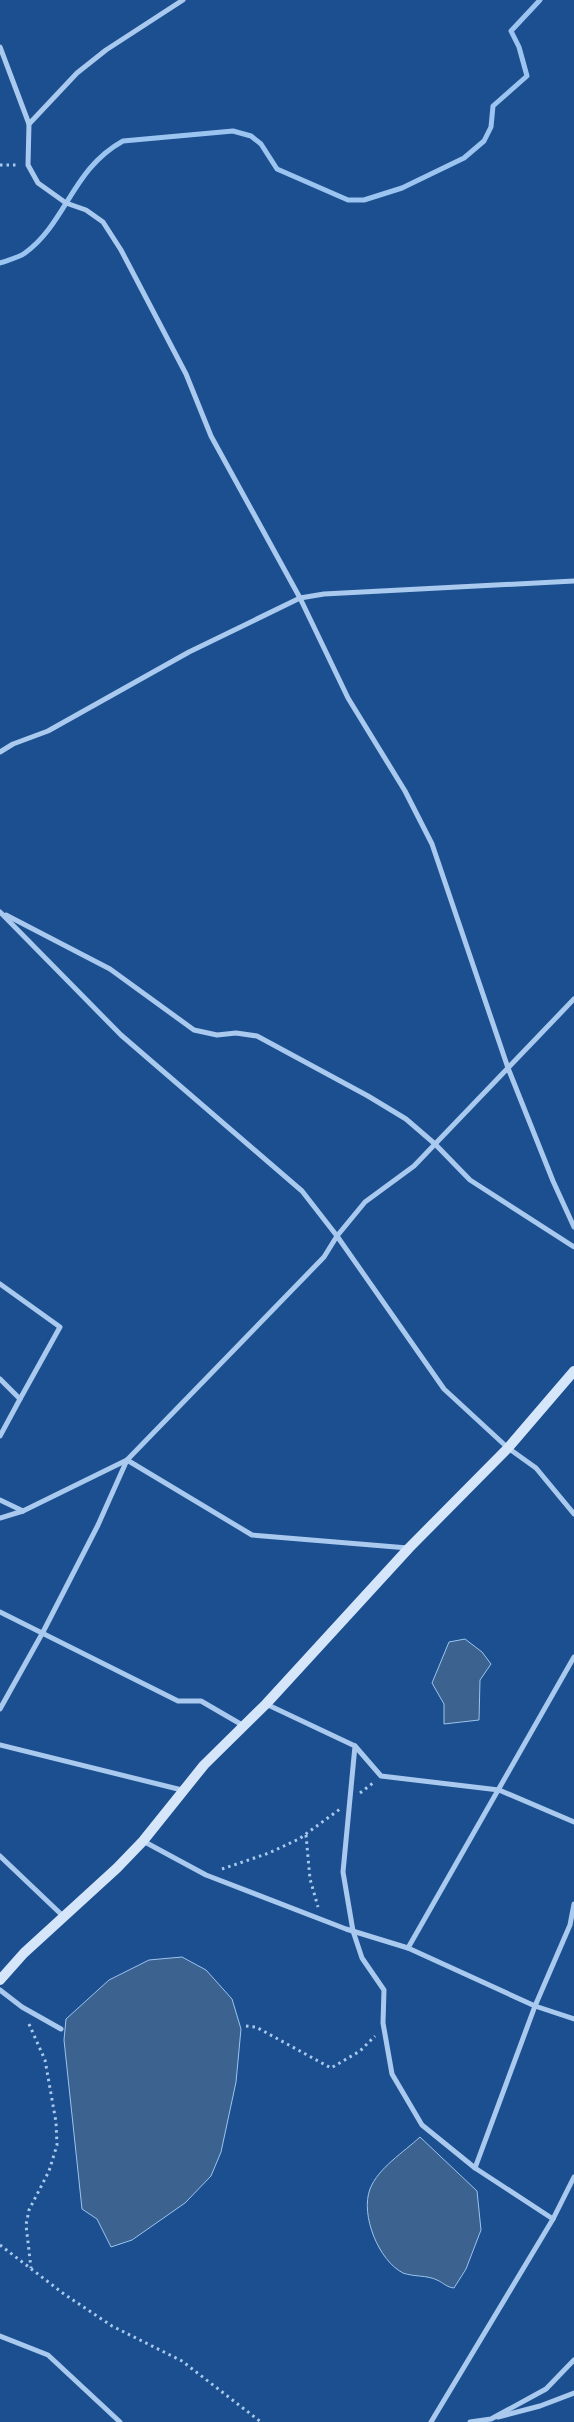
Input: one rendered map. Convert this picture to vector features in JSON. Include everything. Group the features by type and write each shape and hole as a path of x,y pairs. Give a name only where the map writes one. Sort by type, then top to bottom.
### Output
{"street":[{"path":"29,124 77,73 106,50 183,0"},
{"path":"0,48 29,124 28,164 38,183 66,203 86,210 103,222 121,250 186,374 211,436 300,598 348,698 405,791 432,844 508,1068 553,1181 574,1227"},
{"path":"0,752 13,744 48,731 189,652 300,598 324,594 574,581"},
{"path":"1,912 110,969 194,1030 217,1035 236,1033 257,1036 293,1054 406,1120 435,1144 470,1180 574,1247"},
{"path":"1,912 121,1035 302,1191 337,1236 444,1389 508,1448 536,1468 574,1514"},
{"path":"0,1518 23,1511 127,1460 192,1396 324,1257 337,1236 365,1202 414,1166 574,1000"},
{"path":"0,1284 60,1327 0,1436"},
{"path":"0,1980 24,1953 117,1868 143,1841 182,1790 266,1704 409,1548 508,1448 574,1371"},
{"path":"0,1379 20,1399"},
{"path":"127,1460 252,1535 409,1548"},
{"path":"0,1709 43,1632 98,1526 127,1460"},
{"path":"0,1500 23,1511"},
{"path":"0,1612 178,1701 201,1701 244,1727"},
{"path":"408,1948 500,1790 574,1657"},
{"path":"266,1704 355,1746 381,1776 500,1790 574,1822"},
{"path":"0,1745 182,1790"},
{"path":"355,1746 343,1872 353,1931 362,1958 384,1990 384,2026 392,2074 422,2126 475,2168 553,2219"},
{"path":"143,1841 206,1874 322,1920 408,1948 535,2006 574,2019"},
{"path":"0,1856 64,1916"},
{"path":"475,2168 535,2006 570,1925 574,1904"},
{"path":"0,1990 22,2007 61,2029"},
{"path":"431,2422 553,2219 574,2177"},
{"path":"0,2336 48,2355 120,2422"},
{"path":"490,2419 546,2389 574,2360"},
{"path":"470,2422 490,2419 540,2406 574,2394"}],"path":[{"path":"0,165 28,164"},
{"path":"206,1874 269,1853 306,1834 381,1776"},
{"path":"306,1834 310,1879 322,1920"},
{"path":"22,2007 45,2060 56,2122 57,2145 49,2171 28,2210 26,2225 31,2268"},
{"path":"246,2026 256,2027 331,2068 360,2051 384,2026"},
{"path":"0,2245 64,2294 112,2326 182,2361 261,2422"}],"water":[{"path":"465,1639 482,1652 491,1664 480,1680 479,1720 444,1724 444,1704 432,1683 449,1642"},
{"path":"182,1957 206,1970 232,1999 241,2029 236,2082 221,2152 211,2176 185,2203 132,2240 111,2247 97,2219 82,2209 64,2040 66,2019 109,1980 149,1960"},
{"path":"420,2137 477,2191 481,2230 466,2269 454,2288 433,2278 403,2273 394,2267 379,2248 370,2224 368,2200 374,2181 385,2167"}],"waterway":[{"path":"0,263 22,255 39,240 51,226 92,166 123,141 233,131 251,136 261,144 277,169 348,200 364,200 402,188 464,158 484,141 491,127 493,106 527,76 519,47 511,31 540,0"}]}
